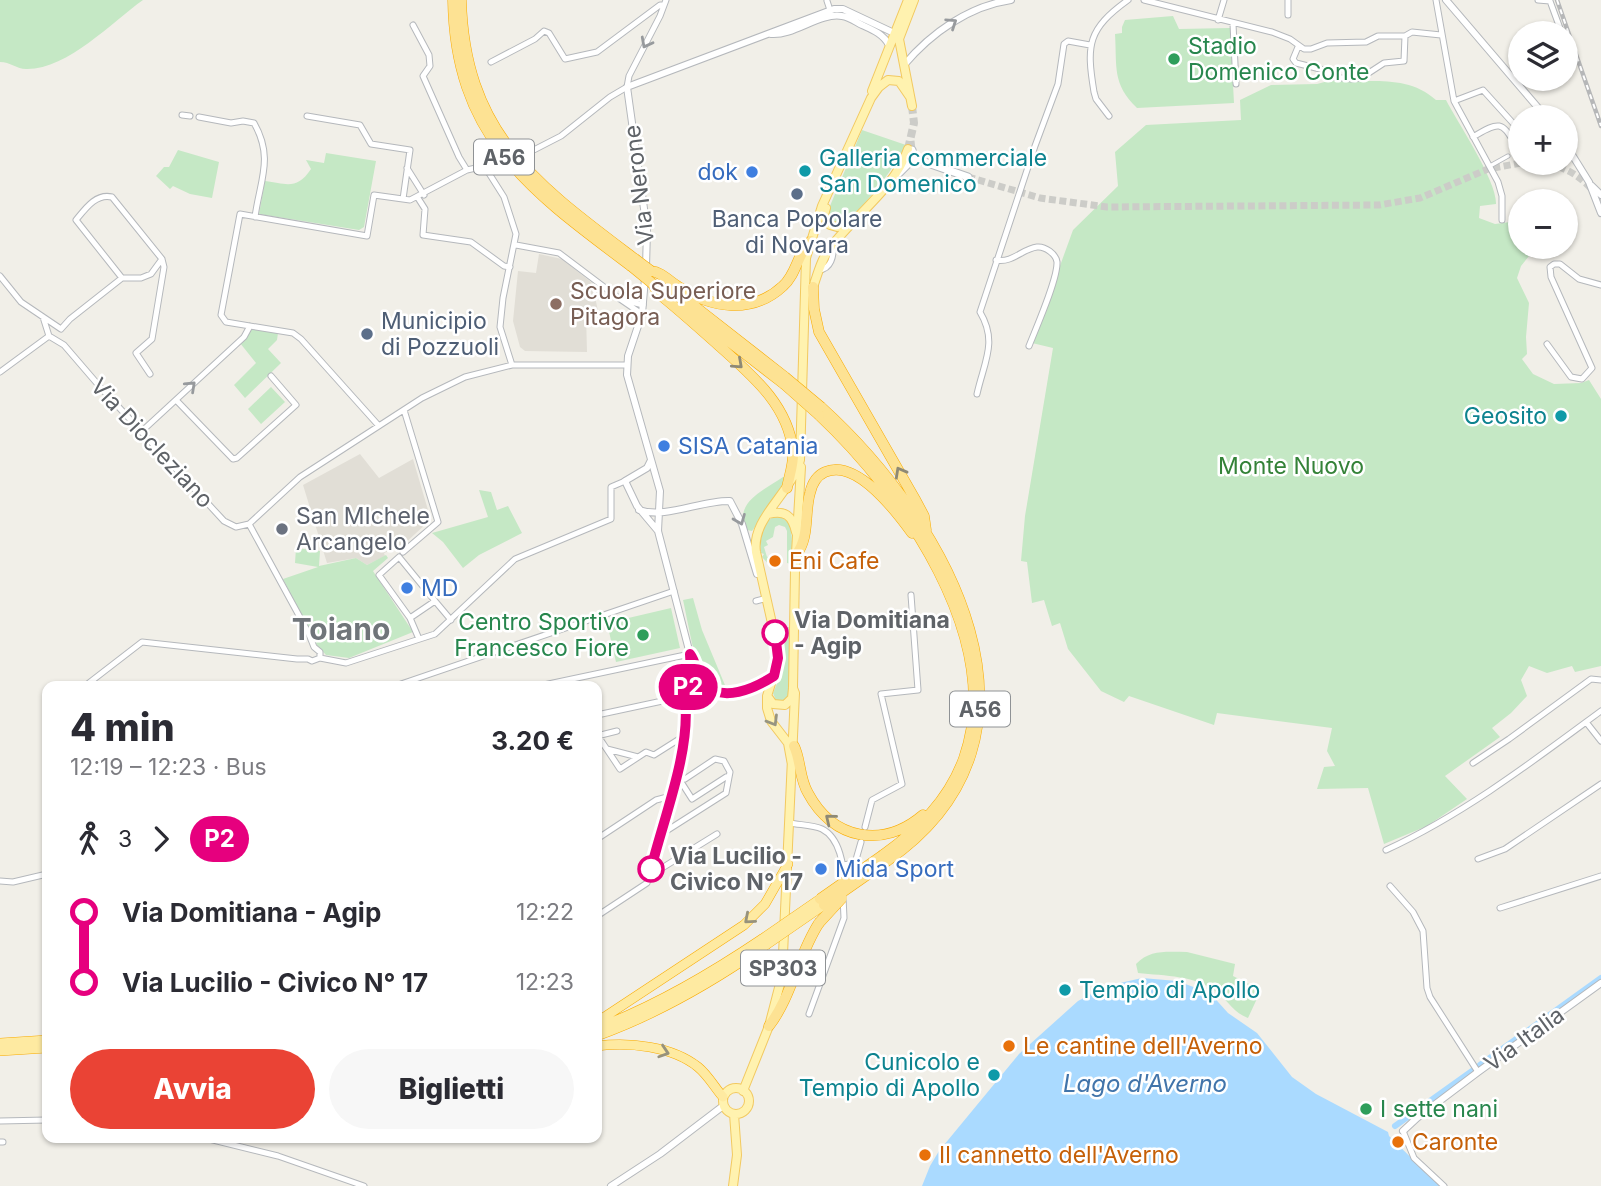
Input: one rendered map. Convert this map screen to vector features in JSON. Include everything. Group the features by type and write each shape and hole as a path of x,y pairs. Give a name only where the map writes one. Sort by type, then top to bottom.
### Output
{"highway":[{"name":"A56","path":"453,0 455,35 462,71 477,111 513,168 539,195 633,262 651,271 820,411 883,483 925,538 951,584 970,636 979,681 979,724 971,758 953,797 924,832 822,902"},
{"name":"A56","path":"461,0 463,32 471,71 485,108 502,139 526,171 633,262 653,284 785,381"},
{"path":"651,271 700,298 724,305 742,306 765,299 784,285 794,272 806,246 809,246"},
{"path":"653,284 658,293 758,382 773,401 784,421 792,448 792,469 787,488"},
{"path":"796,555 803,546 809,497 815,480 824,472 837,469 851,472 864,480 914,536 925,538 924,516 823,340 815,316 813,287"},
{"name":"A56","path":"822,902 855,883 910,835 936,808 955,779 964,758 972,723 973,690 962,633 925,538"},
{"path":"794,746 807,792 826,817 847,830 870,836 888,834 936,808"},
{"path":"602,1019 744,925 765,904 788,864"},
{"path":"769,1026 779,1013 800,957 818,923 851,891 855,883"},
{"path":"602,1034 689,994 822,902"},
{"path":"602,1026 680,990 764,942"},
{"path":"0,1042 42,1040"},
{"path":"602,1046 630,1045 674,1055 700,1069 723,1101"},
{"path":"0,1051 42,1048"}],"main road":[{"path":"852,224 837,227 827,223 824,215 826,202 871,98 908,0"},
{"path":"871,98 888,80 899,81 911,102 899,39 914,0"},
{"path":"804,337 813,287 833,245 895,174 910,149 922,162"},
{"path":"895,174 910,162 922,162 968,177"},
{"path":"767,696 773,704 785,705 792,698 796,555 802,470 800,460 805,278 809,246 822,206 826,202"},
{"path":"809,246 812,259 823,266"},
{"path":"792,765 786,741 769,717 767,696 774,676 778,650 755,541 759,526 795,476 800,460"},
{"path":"768,514 787,514 793,521 797,538"},
{"path":"792,765 793,688"},
{"name":"SP303","path":"743,1091 769,1026 782,976 792,765"},
{"path":"733,1088 743,1091 749,1099 744,1112 727,1112 723,1101 727,1091 733,1088"},
{"path":"733,1186 737,1155 734,1114"}],"street":[{"path":"827,0 830,10"},
{"path":"827,0 880,34 889,45"},
{"path":"904,65 924,44 957,19 986,6 1011,0"},
{"path":"1109,116 1094,92 1090,45 1096,29 1128,0"},
{"path":"1144,0 1272,32 1290,39 1298,47 1311,50 1327,43 1366,41 1378,36 1405,36 1412,32 1441,35"},
{"path":"1218,20 1224,0"},
{"path":"1288,0 1288,15"},
{"path":"1436,0 1454,101 1490,166 1502,196 1502,220"},
{"path":"1446,0 1536,105"},
{"path":"1538,0 1550,1 1557,21"},
{"path":"491,62 535,39 544,31 549,33 565,59 597,52 665,3"},
{"path":"627,87 629,76 665,3"},
{"path":"524,155 561,136 610,97 627,87 830,10 843,12 894,33"},
{"path":"821,19 830,10"},
{"path":"771,34 784,33 843,12"},
{"path":"1233,24 1236,84"},
{"path":"413,25 429,55 430,66 424,76 459,158 467,170"},
{"path":"1298,47 1293,59 1296,63 1324,70 1332,78 1352,79 1361,78 1384,63 1404,61 1405,36"},
{"path":"977,394 990,341 986,321 980,312 1058,84 1065,42 1090,45"},
{"name":"Via Nerone","path":"626,365 642,314 647,230 627,87"},
{"path":"1454,101 1483,90 1508,118"},
{"path":"181,115 190,116"},
{"path":"307,116 360,125 371,144 410,150 403,199"},
{"path":"198,117 231,123 254,122 261,134 267,163 255,216"},
{"path":"1473,137 1498,124 1508,134"},
{"path":"1490,166 1508,156"},
{"path":"379,426 293,333 226,322 221,315 240,214 367,236 374,195 410,200 467,170 498,163"},
{"path":"1578,164 1589,182 1601,213"},
{"path":"485,167 498,185 516,234 500,327 512,365"},
{"path":"407,168 425,209 423,234 471,243 504,266 510,267"},
{"path":"1589,182 1601,195"},
{"path":"122,278 76,220 90,204 102,196 112,197 162,259 164,267 152,339 136,353 150,374"},
{"path":"516,244 559,253 642,314"},
{"path":"996,260 1005,261 1037,247 1044,247 1054,254 1057,262 1029,346"},
{"path":"61,329 122,278 141,278 151,274 162,259"},
{"path":"1592,368 1551,276 1550,267 1560,264 1579,279 1601,285"},
{"path":"0,276 21,302 61,329 64,345"},
{"path":"620,299 643,305"},
{"path":"0,372 49,336 43,317"},
{"path":"141,432 244,337 250,326"},
{"name":"Via Diocleziano","path":"49,336 64,345 224,521 236,527 248,524"},
{"path":"1547,344 1572,377 1582,379 1601,363"},
{"path":"320,658 320,652 314,648 308,632 248,524 300,477 404,410 465,377 512,365 626,365 634,406 656,470 661,500 658,531 690,654 691,672 685,697 684,736 647,883 602,913"},
{"path":"176,400 233,459 237,458 296,405 271,376"},
{"path":"402,552 438,522 404,410"},
{"path":"644,471 651,457"},
{"path":"91,681 142,642 297,660 308,659 314,662 320,658 346,663 435,634 515,559 611,519 611,487 644,471 656,470"},
{"path":"625,481 639,510 658,531"},
{"path":"639,510 651,509 661,500"},
{"path":"639,510 648,513 661,512 730,501 742,524 767,598 756,601"},
{"path":"419,639 410,618 379,575 399,557 450,620"},
{"path":"416,681 674,591"},
{"path":"865,827 872,800 902,784 880,694 918,690 911,595"},
{"path":"410,618 435,601"},
{"path":"308,659 307,652 314,648"},
{"path":"563,681 690,654"},
{"path":"690,654 704,684 724,694"},
{"path":"602,714 685,697 709,699 756,687 774,676"},
{"path":"1473,763 1591,679 1601,680"},
{"path":"1386,850 1428,831 1473,803 1601,710"},
{"path":"1586,722 1601,741"},
{"path":"602,735 617,731"},
{"path":"602,742 620,769 646,752 654,755 684,736"},
{"path":"607,749 638,757"},
{"path":"660,835 726,793 730,772 724,761 715,760 685,779"},
{"path":"676,774 692,799 726,777"},
{"path":"1478,859 1505,849 1601,784"},
{"path":"602,836 656,800 671,796"},
{"path":"790,823 825,830 835,842 843,865 844,918 809,1014"},
{"path":"652,866 662,867 717,834"},
{"path":"843,865 855,863 861,842"},
{"path":"0,881 13,882 42,875"},
{"path":"1500,908 1601,876"},
{"path":"1390,886 1413,912 1423,931 1427,988 1434,1005 1478,1072"},
{"name":"Via Italia","path":"1444,1186 1415,1158 1403,1131 1478,1072 1601,983"},
{"path":"611,1186 660,1154 723,1101"},
{"path":"0,1121 42,1120"},
{"path":"225,1143 278,1156 364,1186"}],"shaded area":[{"name":"Scuola Superiore Pitagora","path":"539,254 562,259 601,290 595,297 598,311 586,314 587,352 525,351 520,347 513,321 518,271 536,273"},
{"path":"360,454 379,478 413,459 428,510 425,511 428,522 402,546 384,553 385,556 367,565 356,558 327,563 303,485"}],"green space":[{"path":"0,0 143,0 73,53 57,62 26,69 0,62"},
{"name":"Stadio Domenico Conte","path":"1173,16 1179,29 1230,28 1234,103 1137,108 1123,91 1117,74 1115,34 1122,33 1125,20"},
{"name":"Monte Nuovo","path":"1332,80 1386,81 1412,86 1436,100 1446,100 1484,167 1495,194 1496,204 1480,206 1479,218 1495,224 1508,222 1508,259 1527,259 1517,278 1529,303 1527,354 1522,359 1533,374 1554,384 1589,380 1601,399 1601,666 1575,672 1572,666 1547,673 1529,666 1521,680 1527,696 1492,728 1500,737 1445,776 1467,799 1427,826 1384,844 1368,788 1317,789 1324,767 1335,766 1327,751 1332,728 1217,713 1214,725 1129,696 1124,702 1101,691 1068,649 1060,623 1052,626 1044,600 1032,603 1027,562 1021,561 1025,516 1053,348 1032,343 1073,230 1118,186 1115,152 1146,125 1241,120 1240,100 1271,85 1317,84"},
{"path":"862,130 906,145 885,178 863,205 842,222 833,224 827,213"},
{"path":"178,150 219,162 212,198 190,194 173,186 170,189 156,176 164,167 169,167"},
{"path":"326,153 376,161 364,227 359,230 259,214 265,181 296,183 311,169 306,160 324,163"},
{"path":"250,329 278,333 277,340 268,349 281,363 245,398 234,385 256,363 240,343"},
{"path":"271,387 285,402 261,424 248,409"},
{"path":"786,477 776,497 752,531 747,530 744,512 747,504"},
{"path":"479,490 491,492 497,510 508,506 522,533 479,555 463,568 443,542 432,533 488,517"},
{"path":"775,516 787,522 792,534 791,564 787,563 787,531 779,525 775,527 773,537 766,541 768,545 764,547 767,557 772,555 774,558 769,558 769,563 773,563 771,567 762,557 764,554 761,553 760,542 764,527"},
{"path":"296,548 320,551 319,566 356,558 367,565 386,555 388,558 373,571 413,632 349,658 326,655 317,645 283,579 318,567 295,563"},
{"path":"693,598 702,630 727,690 708,684 702,676 683,600"},
{"name":"Centro Sportivo Francesco Fiore","path":"671,608 680,648 616,662 607,623"},
{"path":"785,627 790,627 789,696 784,702 776,701 773,693 783,669"},
{"path":"1160,952 1187,952 1235,964 1233,976 1261,990 1248,1018 1235,1010 1218,993 1200,983 1180,977 1138,973 1136,964 1147,956"}],"water":[{"name":"Lago d'Averno","path":"1142,978 1177,981 1210,993 1228,1013 1257,1033 1292,1077 1316,1094 1388,1132 1440,1186 922,1186 939,1151 1019,1054 1078,1001 1107,986"}],"waterway":[{"path":"1480,1065 1601,978"},
{"path":"1395,1126 1472,1071"}],"tunnel":[{"path":"908,149 914,123 912,106"},
{"path":"911,141 912,150"},
{"path":"968,177 1040,198 1107,207 1379,205 1420,198 1488,169 1508,165"},
{"path":"1575,175 1601,201"}],"railway":[{"path":"1557,0 1601,126"}],"bus line":[{"name":"P2","path":"651,869 682,748 686,722 685,701 688,698 686,694 691,672 690,654 702,681 713,691 724,694 756,687 774,676 778,658 775,633"}],"place":[{"name":"Stadio Domenico Conte","path":"1174,59"},
{"name":"Galleria commerciale San Domenico","path":"805,171"},
{"name":"dok","path":"752,172"},
{"name":"Banca Popolare di Novara","path":"797,194"},
{"name":"Scuola Superiore Pitagora","path":"556,304"},
{"name":"Municipio di Pozzuoli","path":"367,334"},
{"name":"Geosito","path":"1561,416"},
{"name":"SISA Catania","path":"664,446"},
{"name":"San MIchele Arcangelo","path":"282,529"},
{"name":"Eni Cafe","path":"775,561"},
{"name":"MD","path":"407,588"},
{"name":"Via Domitiana - Agip","path":"775,633"},
{"name":"Centro Sportivo Francesco Fiore","path":"643,635"},
{"name":"Via Lucilio - Civico N° 17","path":"651,869"},
{"name":"Mida Sport","path":"821,869"},
{"name":"Tempio di Apollo","path":"1065,990"},
{"name":"Le cantine dell'Averno","path":"1009,1046"},
{"name":"Cunicolo e Tempio di Apollo","path":"994,1075"},
{"name":"I sette nani","path":"1366,1109"},
{"name":"Caronte","path":"1398,1142"},
{"name":"Il cannetto dell'Averno","path":"925,1155"}],"district":[{"name":"Toiano","path":"341,629"}]}
